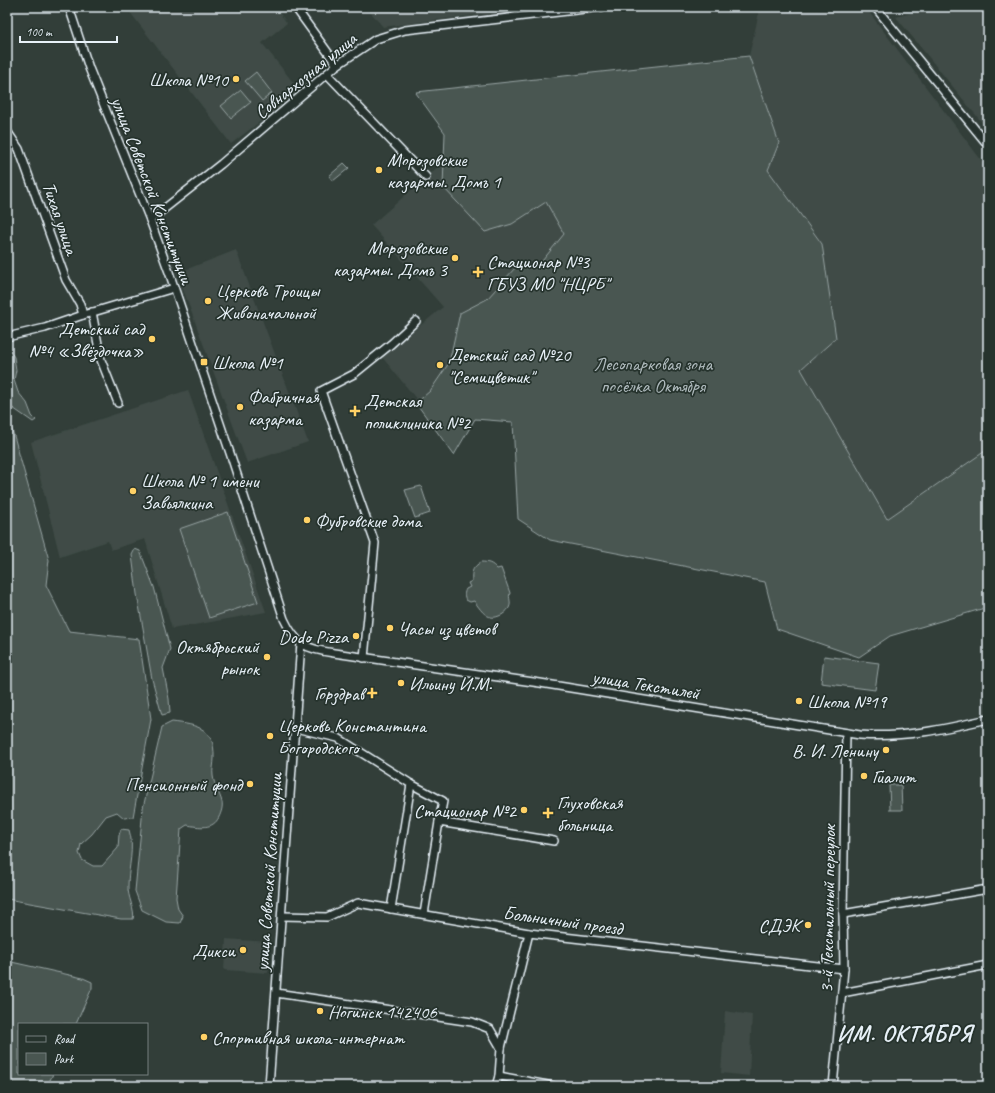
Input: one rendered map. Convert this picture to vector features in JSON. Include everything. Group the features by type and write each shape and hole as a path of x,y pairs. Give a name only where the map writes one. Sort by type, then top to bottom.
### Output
{"street":[{"name":"улица Советской Конституции","path":"69,7 89,68 150,220 174,288 229,448 284,619 292,635 301,643 269,1086"},
{"path":"295,7 337,65"},
{"name":"Совнархозная улица","path":"150,220 221,164 337,65 376,39 405,30 602,7"},
{"path":"875,7 988,145"},
{"path":"327,74 426,177"},
{"name":"Тихая улица","path":"7,131 19,150 66,280 80,304 83,315"},
{"path":"7,337 45,328 92,312 174,288"},
{"path":"92,312 101,360 118,404"},
{"path":"364,658 375,543 321,391 354,374 391,344 416,321"},
{"name":"улица Текстилей","path":"301,643 322,651 364,658 540,683 846,733 877,736 926,732 988,719"},
{"path":"295,728 338,738 411,784 443,801 424,914"},
{"name":"3-й Текстильный переулок","path":"833,1086 844,969 843,914 846,733"},
{"path":"391,909 411,784"},
{"path":"439,822 554,841"},
{"path":"843,914 988,889"},
{"name":"Больничный проезд","path":"282,916 327,917 358,903 529,933 844,969"},
{"path":"496,1086 499,1076 501,1048 529,933"},
{"path":"842,993 988,965"},
{"path":"276,993 472,1022 490,1028 501,1048"},
{"path":"499,1076 552,1086"}],"shaded area":[{"name":"Школа №10","path":"126,7 275,7 287,23 262,43 300,91 231,144"},
{"path":"366,7 539,7 383,27"},
{"path":"933,7 983,7 988,14 988,130 896,17"},
{"path":"760,8 869,12 988,169 988,449 887,519 801,369 836,337 822,244 768,170 779,143 749,56"},
{"name":"Стационар №3 ГБУЗ МО \"НЦРБ\"","path":"454,153 545,191 585,236 436,423 382,357 443,307 371,225"},
{"path":"236,250 308,442 247,463 177,273"},
{"name":"Школа № 1 имени Завьялкина","path":"188,390 266,612 172,629 145,539 111,550 108,541 60,557 31,442"},
{"path":"226,939 270,942 268,973 224,970"},
{"path":"725,1011 752,1015 749,1076 721,1073"}],"green space":[{"name":"Лесопарковая зона посёлка Октября","path":"749,56 779,143 768,170 822,244 836,338 801,369 887,519 988,449 988,607 890,636 859,657 777,629 765,582 550,540 518,519 513,422 475,419 454,455 416,403 430,391 449,363 460,313 487,299 515,268 538,266 564,234 546,202 512,224 485,232 443,187 445,133 416,92"},
{"path":"256,72 272,93 262,101 245,81"},
{"path":"241,90 251,102 231,118 221,106"},
{"path":"344,163 349,168 333,181 329,176"},
{"path":"7,346 14,357 16,370 14,380 18,392 27,403 32,416 36,420 33,422 7,404"},
{"path":"7,415 49,560 46,585 69,631 139,639 151,719 133,817 124,818 117,812 106,816 92,834 81,844 79,853 82,860 93,866 102,866 118,848 121,829 129,830 131,837 131,851 128,890 134,916 133,919 121,919 7,899"},
{"path":"421,486 430,513 415,518 405,490"},
{"path":"228,512 258,602 209,618 179,529"},
{"path":"135,549 140,551 154,587 170,649 163,668 170,713 162,715 152,679 137,594 132,555"},
{"path":"481,562 490,563 497,569 501,568 510,593 510,606 505,613 495,617 485,614 474,601 470,602 465,599 464,594 466,589 470,587 468,583 472,581 473,570"},
{"path":"824,656 879,663 875,690 821,683"},
{"path":"172,722 197,727 208,734 212,740 214,748 214,779 222,804 220,815 213,824 205,827 187,825 181,829 176,898 178,909 183,916 180,923 166,922 142,910 135,891 143,808 162,727"},
{"path":"889,785 901,785 902,810 890,810"},
{"path":"7,961 83,978 92,982 92,988 76,1023 18,1023 18,1075 52,1075 47,1086 7,1086"}],"place":[{"name":"Школа №10","path":"236,79"},
{"name":"Морозовские казармы. Домъ 1","path":"379,170"},
{"name":"Морозовские казармы. Домъ 3","path":"455,258"},
{"name":"Стационар №3 ГБУЗ МО \"НЦРБ\"","path":"478,272"},
{"name":"Церковь Троицы Живоначальной","path":"208,301"},
{"name":"Детский сад №4 «Звёздочка»","path":"152,339"},
{"name":"Школа №1","path":"204,362"},
{"name":"Детский сад №20 \"Семицветик\"","path":"440,365"},
{"name":"Фабричная казарма","path":"240,407"},
{"name":"Детская поликлиника №2","path":"355,411"},
{"name":"Школа № 1 имени Завьялкина","path":"133,491"},
{"name":"Фубровские дома","path":"307,520"},
{"name":"Часы из цветов","path":"390,628"},
{"name":"Dodo Pizza","path":"356,636"},
{"name":"Октябрьский рынок","path":"267,657"},
{"name":"Ильину И.М.","path":"401,683"},
{"name":"Горздрав","path":"372,693"},
{"name":"Школа №19","path":"799,701"},
{"name":"Церковь Константина Богородского","path":"270,736"},
{"name":"В. И. Ленину","path":"886,750"},
{"name":"Гиалит","path":"864,776"},
{"name":"Пенсионный фонд","path":"250,784"},
{"name":"Стационар №2","path":"524,810"},
{"name":"Глуховская больница","path":"548,813"},
{"name":"СДЭК","path":"808,925"},
{"name":"Дикси","path":"243,950"},
{"name":"Ногинск 142406","path":"320,1011"},
{"name":"Спортивная школа-интернат","path":"204,1037"}],"district":[{"name":"ИМ. ОКТЯБРЯ","path":"905,1033"}]}
